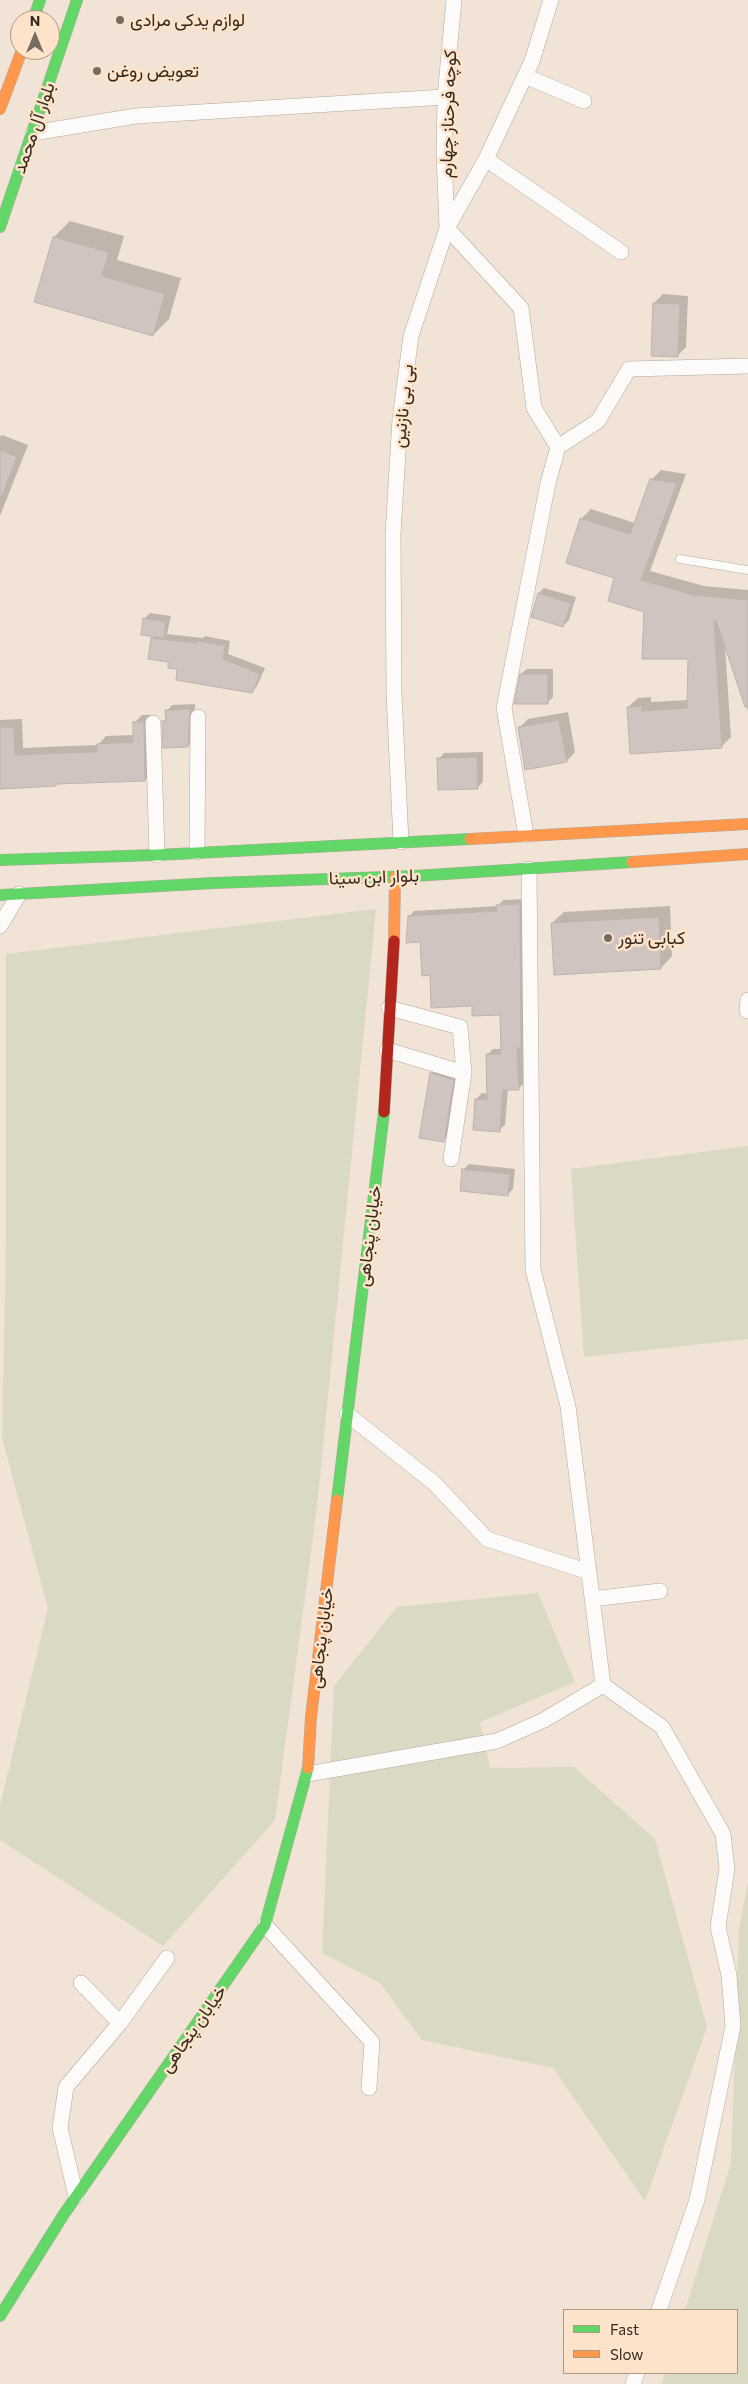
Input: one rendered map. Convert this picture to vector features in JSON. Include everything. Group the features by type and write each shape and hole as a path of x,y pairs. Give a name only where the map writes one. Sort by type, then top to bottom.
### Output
{"main road":[{"name":"بلوار آل محمد","path":"0,227 77,0"},
{"path":"0,109 18,60"},
{"name":"بلوار ابن سینا","path":"0,860 156,854 748,824"},
{"name":"بلوار ابن سینا","path":"0,895 214,883 395,877 748,854"},
{"name":"خیابان پنجاهی","path":"0,2316 76,2196 265,1925 308,1774 311,1718 384,1110 395,924 395,877"}],"street":[{"name":"کوچه فرحناز چهارم","path":"448,228 444,155 445,97 454,0"},
{"name":"بی بی نازنین","path":"401,842 394,694 393,543 400,419 411,336 448,228 486,159 532,61 551,0"},
{"path":"525,76 584,101"},
{"path":"33,133 136,116 445,97"},
{"path":"486,159 621,252"},
{"path":"448,228 521,308 534,408 558,447"},
{"path":"526,836 504,708 548,483 558,447 598,421 629,370 748,366"},
{"path":"197,852 198,717"},
{"path":"153,723 156,854"},
{"path":"529,868 533,1270 568,1406 603,1685 662,1727 723,1834 727,1869 718,1927 729,1975 733,2026 696,2200 659,2309"},
{"path":"0,926 19,894"},
{"path":"389,1008 460,1027 464,1073 451,1159"},
{"path":"387,1050 464,1073"},
{"path":"347,1414 434,1483 487,1539 589,1572"},
{"path":"592,1600 660,1591"},
{"path":"308,1774 498,1742 544,1720 603,1685"},
{"path":"265,1925 372,2042 369,2088"},
{"path":"76,2196 60,2128 66,2088 120,2023 167,1958"},
{"path":"81,1983 120,2023"}],"lane":[{"path":"680,559 748,570"}],"green space":[{"path":"376,909 317,1507 275,1820 163,1946 0,1840 0,1806 48,1608 2,1438 6,1243 6,954"},
{"path":"748,1146 748,1339 584,1357 571,1169"},
{"path":"538,1593 575,1682 480,1722 490,1768 574,1767 655,1839 707,2027 645,2201 553,2068 422,2040 380,1983 322,1953 334,1686 397,1607"},
{"path":"748,1883 748,2384 662,2384 665,2374 738,2374 738,2309 685,2309 731,2163 739,1928"}],"building":[{"path":"53,237 109,252 102,276 165,294 153,336 34,302"},
{"path":"653,303 680,304 678,357 651,356"},
{"path":"0,450 17,457 1,498 0,498"},
{"path":"650,479 677,483 641,580 694,595 748,600 748,707 745,707 716,620 714,621 722,748 630,754 627,707 642,706 642,711 687,708 688,659 642,659 644,612 608,601 614,578 566,563 580,518 630,534"},
{"path":"538,593 571,603 563,627 531,617"},
{"path":"143,618 166,622 164,638 141,635"},
{"path":"151,638 197,643 198,641 225,646 223,659 260,674 252,693 176,680 177,669 168,668 168,662 148,659"},
{"path":"520,674 548,674 548,704 514,704"},
{"path":"190,709 188,747 163,748 162,721 166,721 165,710"},
{"path":"559,720 567,762 525,770 518,727"},
{"path":"133,722 144,722 145,781 56,784 56,786 0,789 0,727 14,727 15,755 97,752 97,744 133,742"},
{"path":"477,757 478,789 438,790 437,758"},
{"path":"520,904 521,1048 517,1048 519,1090 503,1090 500,1132 473,1130 475,1099 487,1100 486,1054 501,1054 500,1015 472,1016 472,1006 431,1008 430,975 422,976 420,942 406,943 408,916 497,911 496,905"},
{"path":"659,917 661,969 554,975 551,923"},
{"path":"430,1073 454,1080 444,1142 419,1138"},
{"path":"462,1169 510,1174 508,1196 460,1191"}],"traffic: fast":[{"path":"36,10 40,0"},
{"path":"0,227 77,0"},
{"path":"0,860 157,855 470,839"},
{"path":"0,895 214,883 414,876 632,862"},
{"path":"337,1500 384,1112"},
{"path":"0,2316 64,2214 265,1925 308,1768"}],"traffic: slow":[{"path":"0,109 18,60"},
{"path":"470,839 748,824"},
{"path":"632,862 748,854"},
{"path":"394,941 395,877"},
{"path":"308,1768 311,1717 337,1500"}],"traffic: jam":[{"path":"384,1112 394,941"}],"place":[{"name":"لوازم یدکی مرادی","path":"120,20"},
{"name":"تعویض روغن","path":"97,71"},
{"name":"کبابی تنور","path":"608,938"}]}
